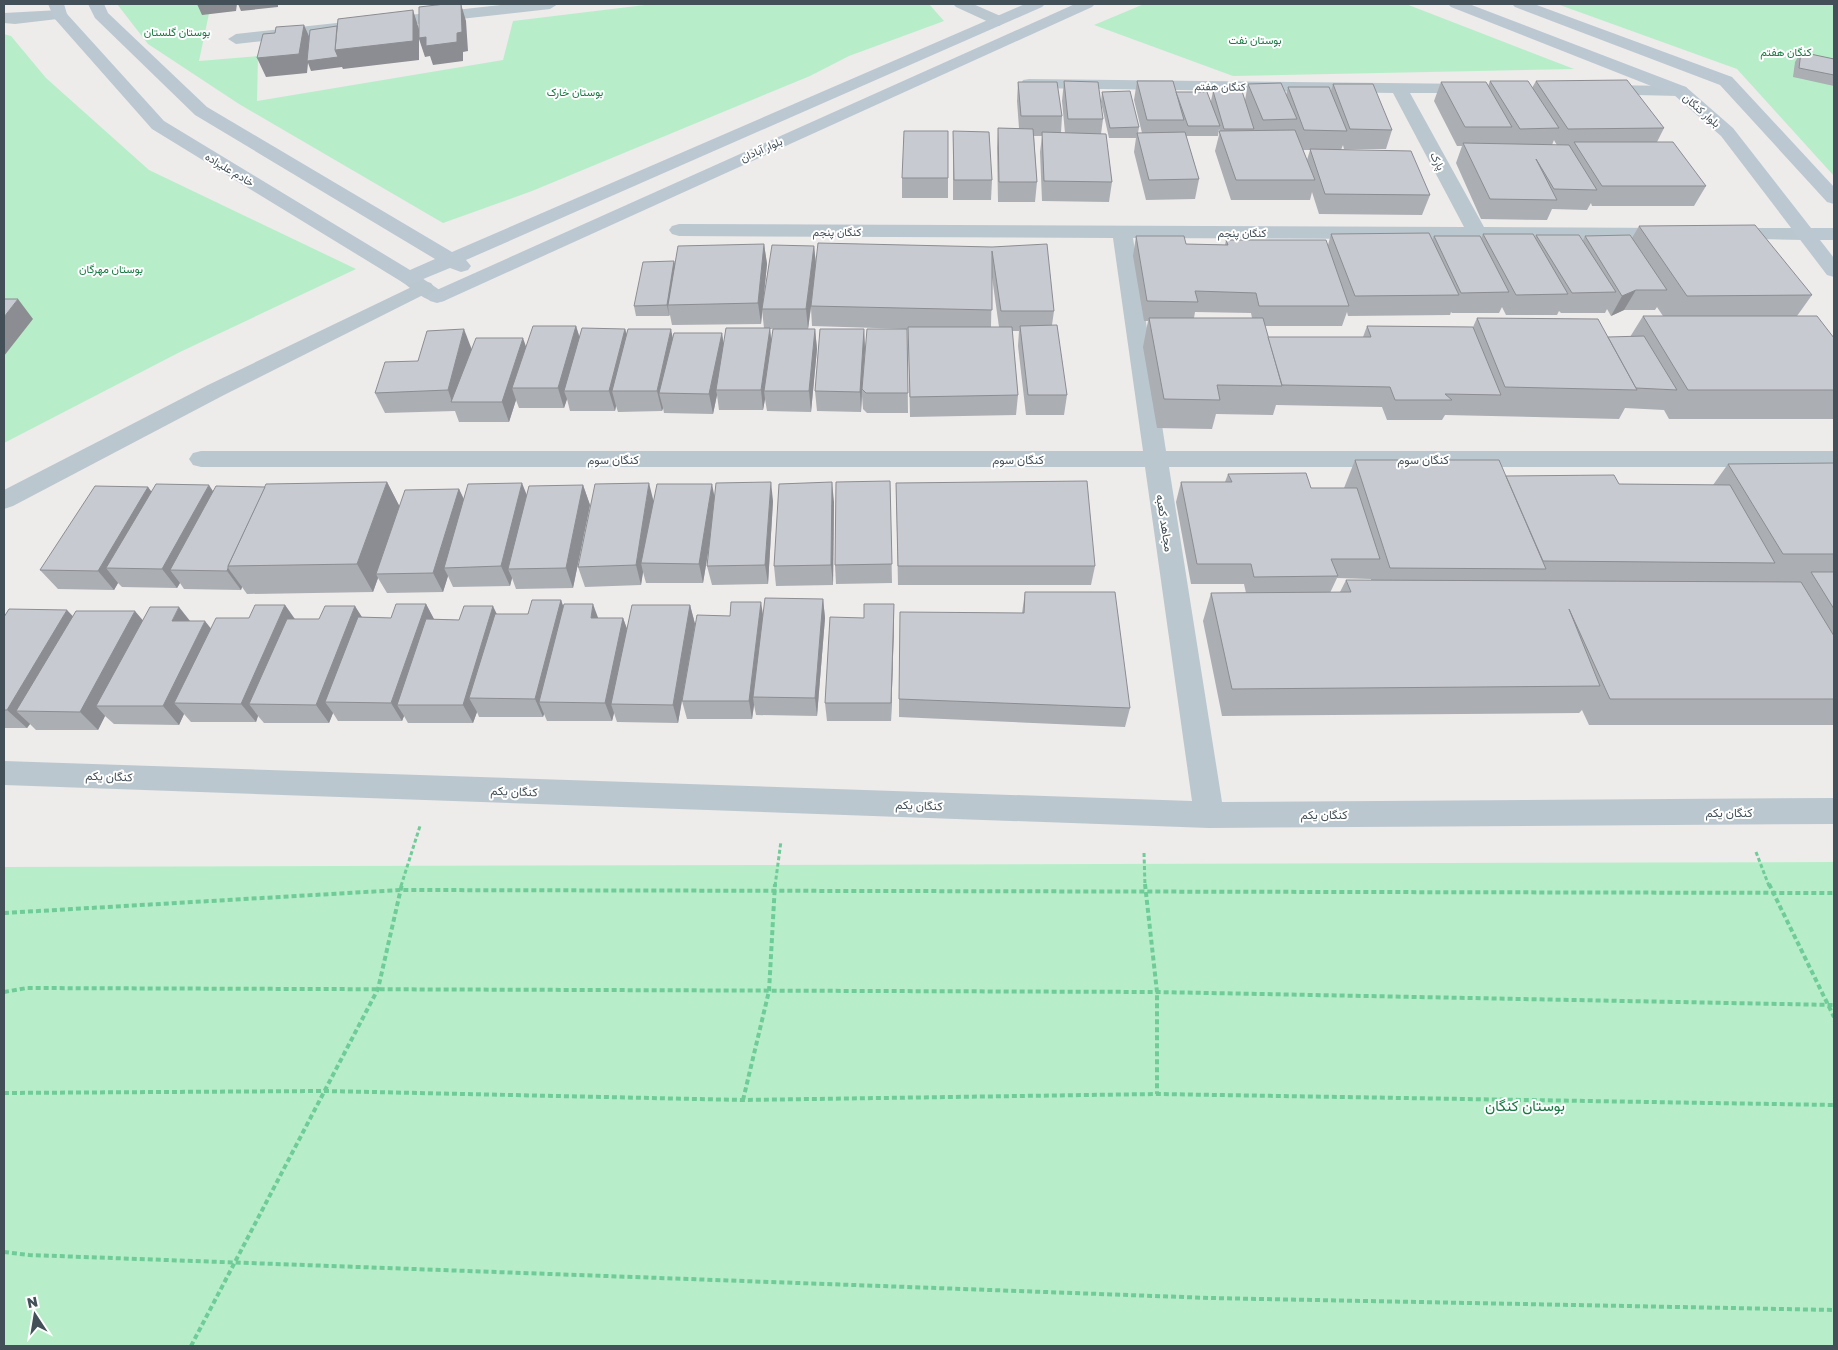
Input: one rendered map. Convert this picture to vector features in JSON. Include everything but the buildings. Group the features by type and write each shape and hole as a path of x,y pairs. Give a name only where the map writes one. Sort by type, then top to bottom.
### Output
{"main road":[{"path":"96,4 101,15 201,111 450,258 476,277"},
{"name":"بلوار آبادان","path":"423,287 450,258 1037,4"},
{"name":"بلوار آبادان","path":"423,287 476,277 1087,4"},
{"name":"بلوار کنگان","path":"1456,4 1680,91 1728,132 1834,271"},
{"path":"1520,4 1726,81 1834,198"},
{"name":"خادم علیزاده","path":"58,9 158,125 423,287"},
{"path":"999,21 1023,32"},
{"path":"1804,234 1834,234"}],"street":[{"path":"236,39 550,4"},
{"path":"961,4 999,21"},
{"path":"4,18 15,19 58,9"},
{"name":"کنگان هفتم","path":"1029,84 1496,89"},
{"name":"پارک","path":"1399,88 1477,233"},
{"path":"1583,90 1680,91"},
{"name":"کنگان پنجم","path":"679,230 1804,234"},
{"name":"مجاهد کعبه","path":"1122,232 1209,815"},
{"path":"4,500 216,390 423,287"},
{"name":"کنگان سوم","path":"201,459 1834,459"},
{"name":"کنگان یکم","path":"4,773 1209,815 1834,811"}],"path":[{"path":"191,1346 378,989 400,890 432,788"},
{"path":"743,1100 769,991 774,890 787,801"},
{"path":"1142,812 1145,891 1157,992 1157,1094"},
{"path":"1739,812 1772,893 1834,1017"},
{"path":"4,913 400,890 1834,893"},
{"path":"4,992 27,988 1157,992 1834,1004"},
{"path":"4,1093 325,1091 743,1100 1157,1094 1834,1105"},
{"path":"4,1252 29,1255 234,1264 1210,1298 1834,1310"}],"green space":[{"name":"بوستان خارک","path":"117,4 211,4 199,61 258,56 257,101 503,60 513,21 653,4 929,4 944,21 849,56 810,76 532,191 443,223 239,104 148,44"},
{"name":"بوستان نفت","path":"1144,4 1406,4 1574,69 1233,76 1094,25"},
{"name":"کنگان هفتم","path":"1557,4 1834,4 1834,176 1737,69"},
{"name":"بوستان مهرگان","path":"4,34 11,36 46,78 149,170 356,269 180,352 4,443"},
{"name":"بوستان کنگان","path":"1834,862 1834,1346 4,1346 4,867"}],"park label":[{"name":"بوستان گلستان","path":"177,31"}]}
